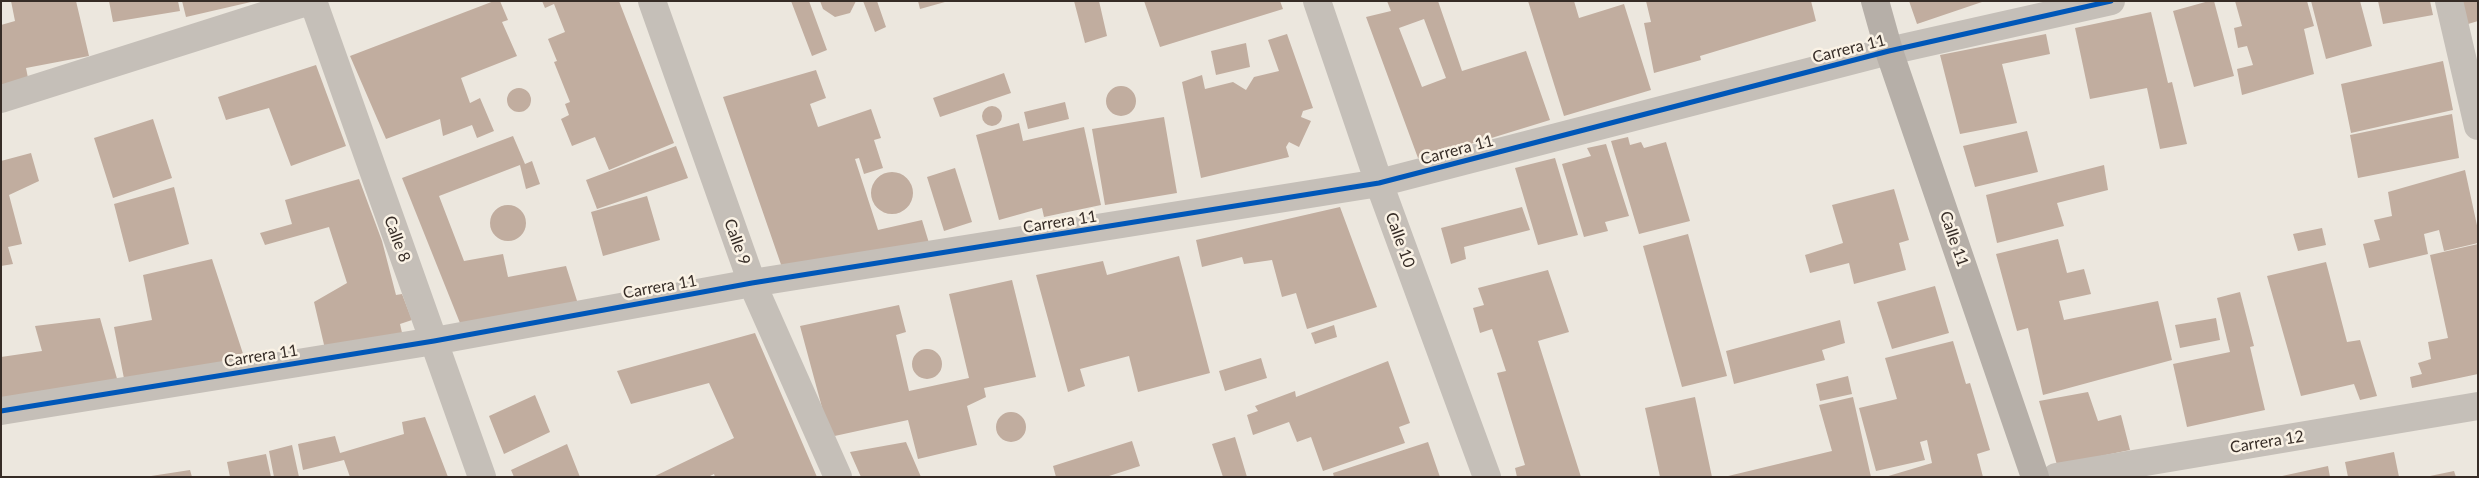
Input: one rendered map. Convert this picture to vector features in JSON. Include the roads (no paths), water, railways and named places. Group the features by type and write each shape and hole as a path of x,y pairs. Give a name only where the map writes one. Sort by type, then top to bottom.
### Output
{"street":[{"path":"1,99 311,1"},
{"name":"Calle 8","path":"311,1 482,477"},
{"name":"Calle 9","path":"652,1 752,283 838,477"},
{"name":"Calle 10","path":"1317,1 1379,183 1487,477"},
{"name":"Calle 11","path":"1874,1 1889,51 2035,477"},
{"name":"Carrera 11","path":"1,411 434,341 752,283 1379,183 1889,51 2110,1"},
{"path":"2449,1 2478,126"},
{"name":"Carrera 12","path":"2056,477 2478,406"}]}
